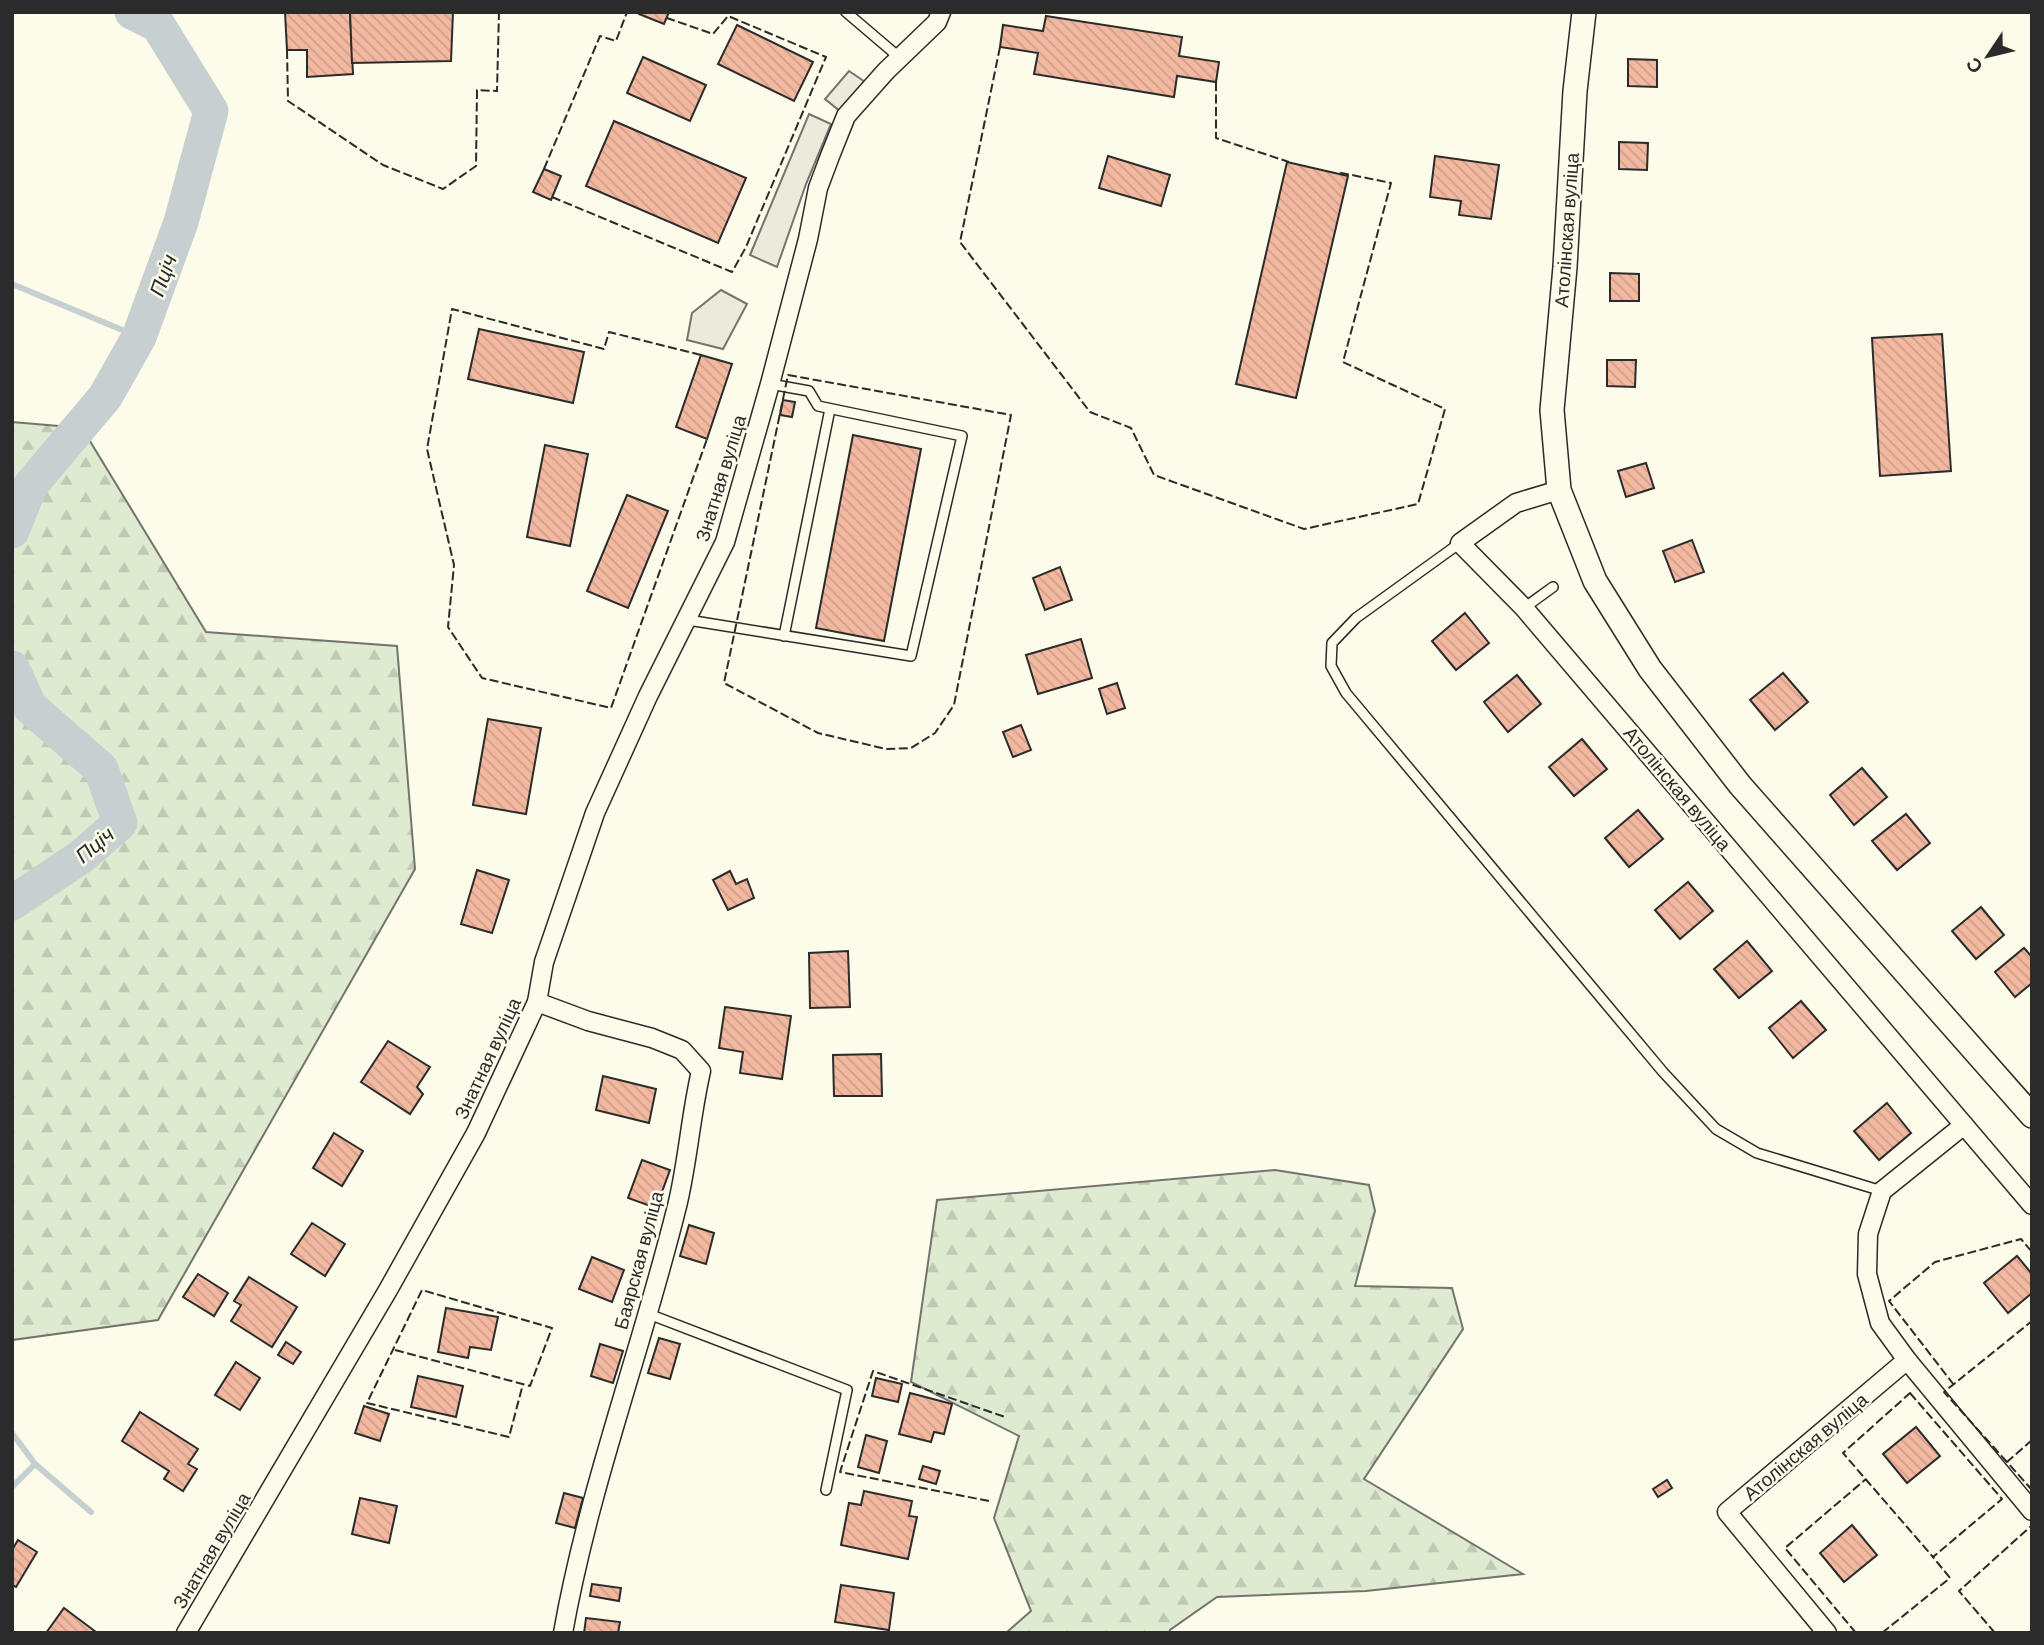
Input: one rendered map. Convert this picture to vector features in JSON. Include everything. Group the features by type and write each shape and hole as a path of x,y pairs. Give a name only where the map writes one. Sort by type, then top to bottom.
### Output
{"street":[{"name":"Знатная вуліца","path":"186,1633 388,1290 476,1133 537,1002 544,962 595,813 648,696 725,542 770,384 808,239 818,188 846,116 871,86 937,23 941,12"},
{"name":"Атолінская вуліца","path":"1584,12 1575,91 1565,267 1552,410 1559,490 1595,581 1650,669 1740,785 2032,1116"},
{"path":"1460,543 1516,503 1559,490"},
{"name":"Атолінская вуліца","path":"1460,543 1524,608 2032,1205"},
{"name":"Баярская вуліца","path":"537,1002 588,1021 652,1038 682,1051 701,1071 678,1200 606,1450 573,1577 563,1633"},
{"path":"1964,1125 1882,1191 1868,1234 1867,1274 1880,1323 1907,1360 2032,1511"},
{"name":"Атолінская вуліца","path":"1827,1633 1727,1512 1907,1360"}],"lane":[{"path":"846,12 900,58"},
{"path":"688,620 911,656 962,436 818,406 809,391 770,384"},
{"path":"784,636 830,409"},
{"path":"1460,543 1356,618 1332,643 1331,666 1346,693 1662,1072 1716,1129 1757,1153 1882,1191"},
{"path":"1524,608 1553,587"},
{"path":"646,1313 847,1390 826,1490"}],"green space":[{"path":"12,422 82,428 206,632 397,646 415,869 158,1320 12,1340"},
{"path":"1275,1170 1369,1185 1375,1211 1355,1286 1452,1288 1463,1329 1364,1479 1523,1574 1366,1591 1217,1597 1169,1633 1006,1633 1031,1611 994,1518 1019,1436 911,1382 937,1200"}],"shaded area":[{"path":"849,71 871,86 846,116 825,99"},
{"path":"809,114 831,124 806,184 777,267 750,255"},
{"path":"721,290 747,304 723,349 687,340 692,313"}],"building":[{"path":"285,12 350,12 353,74 307,77 307,50 287,50"},
{"path":"350,12 453,12 451,61 352,63"},
{"path":"639,12 669,12 664,24"},
{"path":"1046,16 1182,37 1179,56 1219,62 1216,82 1177,76 1174,97 1034,74 1038,53 1000,47 1003,25 1043,31"},
{"path":"737,25 813,62 794,101 718,64"},
{"path":"643,57 706,85 690,121 627,93"},
{"path":"1628,59 1657,60 1657,87 1628,86"},
{"path":"614,121 746,178 718,243 586,186"},
{"path":"1619,142 1648,143 1647,170 1619,169"},
{"path":"1108,156 1170,175 1161,206 1099,188"},
{"path":"1435,156 1499,165 1491,219 1459,215 1461,201 1430,197"},
{"path":"1287,162 1348,176 1296,398 1236,384"},
{"path":"544,169 561,176 551,200 533,192"},
{"path":"1610,273 1639,274 1639,301 1610,301"},
{"path":"479,329 584,352 573,403 468,379"},
{"path":"1942,334 1951,471 1880,476 1872,338"},
{"path":"701,355 732,364 707,439 676,427"},
{"path":"1607,360 1636,360 1635,387 1607,386"},
{"path":"783,400 795,402 792,417 780,415"},
{"path":"853,435 921,449 884,641 816,628"},
{"path":"545,445 588,454 570,546 527,537"},
{"path":"1646,463 1654,488 1626,497 1618,471"},
{"path":"627,495 668,511 628,608 587,591"},
{"path":"1692,540 1704,572 1675,582 1663,551"},
{"path":"1060,567 1072,600 1045,610 1033,578"},
{"path":"1465,613 1489,643 1456,670 1432,641"},
{"path":"1081,639 1092,678 1038,694 1026,655"},
{"path":"1783,673 1808,702 1775,730 1750,700"},
{"path":"1517,675 1541,704 1508,732 1484,702"},
{"path":"1117,683 1125,708 1107,714 1099,689"},
{"path":"488,719 541,728 526,814 473,805"},
{"path":"1021,725 1031,750 1013,757 1003,732"},
{"path":"1582,739 1607,769 1574,796 1549,767"},
{"path":"1862,768 1887,797 1854,825 1830,795"},
{"path":"1638,810 1663,839 1629,867 1605,838"},
{"path":"1906,814 1930,843 1897,870 1872,841"},
{"path":"477,870 509,880 492,933 461,924"},
{"path":"730,871 736,884 747,879 754,898 728,910 713,880"},
{"path":"1688,882 1713,911 1680,939 1655,910"},
{"path":"1981,907 2004,935 1976,959 1952,931"},
{"path":"1747,941 1772,971 1739,998 1714,969"},
{"path":"2024,948 2032,957 2032,983 2015,997 1995,972"},
{"path":"848,951 850,1007 810,1008 809,953"},
{"path":"1801,1001 1826,1030 1793,1058 1769,1028"},
{"path":"725,1007 791,1016 782,1079 740,1073 743,1052 719,1048"},
{"path":"388,1041 430,1067 417,1087 423,1094 410,1114 361,1082"},
{"path":"881,1054 882,1096 834,1096 833,1055"},
{"path":"603,1076 656,1089 649,1123 596,1110"},
{"path":"1887,1103 1911,1133 1879,1160 1854,1131"},
{"path":"334,1133 363,1151 342,1186 313,1168"},
{"path":"642,1160 670,1170 656,1208 628,1198"},
{"path":"312,1223 345,1244 325,1276 291,1254"},
{"path":"689,1225 714,1233 706,1264 680,1256"},
{"path":"2017,1256 2032,1274 2032,1293 2008,1313 1984,1283"},
{"path":"592,1257 624,1270 612,1302 579,1289"},
{"path":"198,1274 228,1293 214,1316 183,1297"},
{"path":"249,1277 297,1307 272,1347 231,1321 241,1305 234,1301"},
{"path":"446,1308 498,1317 491,1350 470,1347 468,1358 438,1352"},
{"path":"659,1338 680,1344 670,1379 648,1373"},
{"path":"286,1342 301,1352 293,1364 278,1355"},
{"path":"600,1344 623,1351 613,1383 591,1376"},
{"path":"236,1362 260,1378 240,1410 215,1395"},
{"path":"418,1376 463,1386 456,1417 411,1407"},
{"path":"876,1378 902,1384 898,1402 872,1396"},
{"path":"910,1393 952,1404 944,1434 934,1432 931,1442 899,1434"},
{"path":"364,1406 389,1414 380,1441 355,1433"},
{"path":"140,1412 198,1449 188,1464 197,1469 183,1491 164,1479 169,1471 122,1441"},
{"path":"1916,1427 1940,1456 1907,1483 1883,1454"},
{"path":"866,1435 887,1441 879,1473 858,1467"},
{"path":"923,1466 940,1471 936,1484 919,1479"},
{"path":"1667,1480 1672,1488 1658,1497 1653,1489"},
{"path":"864,1491 912,1501 909,1516 917,1517 908,1559 841,1545 849,1503 861,1505"},
{"path":"564,1493 583,1498 575,1528 556,1523"},
{"path":"360,1498 397,1506 389,1543 352,1534"},
{"path":"1852,1525 1877,1555 1844,1582 1820,1553"},
{"path":"18,1540 37,1552 16,1587 12,1585 12,1550"},
{"path":"592,1584 621,1588 619,1601 590,1596"},
{"path":"841,1585 894,1593 889,1630 835,1622"},
{"path":"64,1608 96,1632 96,1633 46,1633"},
{"path":"586,1618 620,1622 618,1633 584,1633"}],"waterway":[{"name":"Пціч","path":"12,531 30,486 105,397 139,337 181,222 211,111 158,25 132,12"},
{"path":"12,284 139,337"},
{"name":"Пціч","path":"12,668 30,707 101,769 120,823 82,856 12,903"},
{"path":"12,1433 35,1464 12,1487"},
{"path":"35,1464 91,1512"}],"fence":[{"path":"287,50 288,101 383,165 443,189 476,166 477,90 497,91 499,12"},
{"path":"544,169 600,36 616,41 627,12"},
{"path":"552,197 732,272 746,247 826,57 728,16 713,34 667,18"},
{"path":"1000,47 960,242 1090,412 1131,428 1154,475 1304,529 1418,504 1445,409 1343,362 1391,183 1337,172"},
{"path":"1216,82 1216,138 1289,162"},
{"path":"701,355 609,332 604,349 452,309 427,449 454,565 448,627 482,678 611,708 707,439"},
{"path":"788,375 1011,415 954,705 935,733 911,748 886,749 818,733 724,683 788,375"},
{"path":"1954,1385 1889,1301 1935,1262 2021,1239 2032,1252"},
{"path":"395,1350 530,1386 552,1328 422,1290 367,1403 509,1437 523,1384"},
{"path":"2007,1462 1944,1392 2032,1321"},
{"path":"989,1501 840,1472 873,1371 1005,1417"},
{"path":"1910,1393 2002,1499 1933,1557 1843,1453 1910,1393"},
{"path":"2032,1440 2007,1462 2032,1490"},
{"path":"1856,1633 1785,1548 1866,1479"},
{"path":"1995,1633 1959,1591 2032,1528"},
{"path":"1882,1633 1950,1578 1933,1557"}]}
